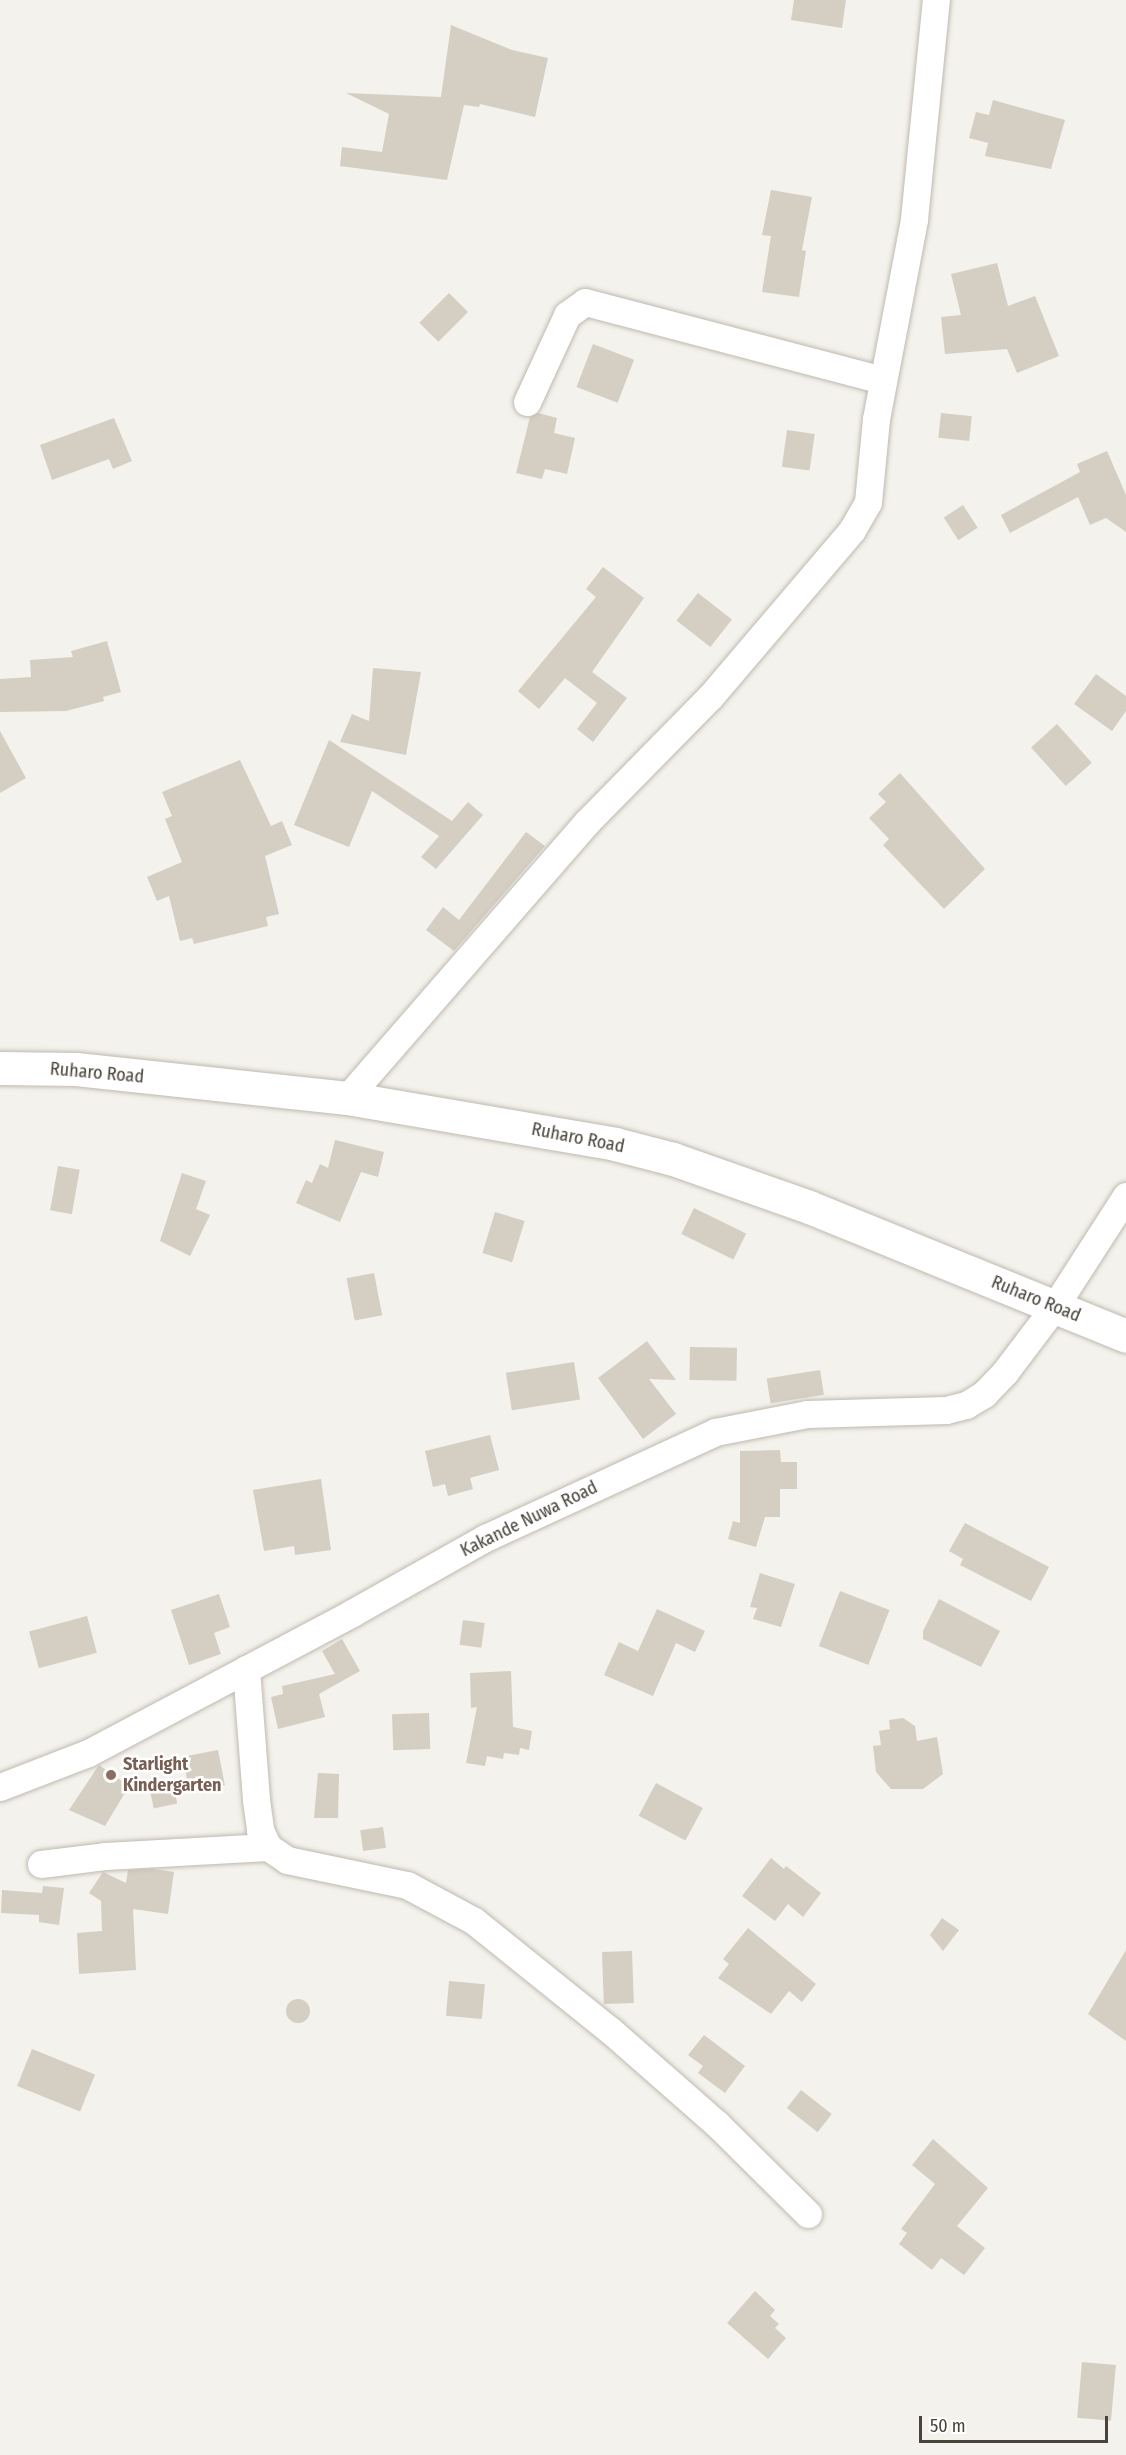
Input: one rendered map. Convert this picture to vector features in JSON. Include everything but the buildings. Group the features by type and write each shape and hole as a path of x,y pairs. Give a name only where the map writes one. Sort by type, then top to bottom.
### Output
{"street":[{"path":"347,1098 587,822 717,688 852,530 868,502 884,380 914,219 936,0"},
{"path":"527,402 567,315 585,302 725,335 884,380"},
{"name":"Ruharo Road","path":"0,1068 76,1069 347,1098 615,1144 673,1159 809,1207 1126,1336"},
{"name":"Kakande Nuwa Road","path":"0,1787 88,1753 485,1538 715,1432 807,1414 936,1410 966,1405 984,1394 1005,1372 1055,1306 1126,1196"},
{"path":"246,1669 257,1810 260,1830 268,1847 287,1860 407,1885 474,1921 673,2085 808,2214"},
{"path":"41,1864 105,1856 268,1847"}],"place":[{"name":"Starlight Kindergarten","path":"111,1775"}]}
